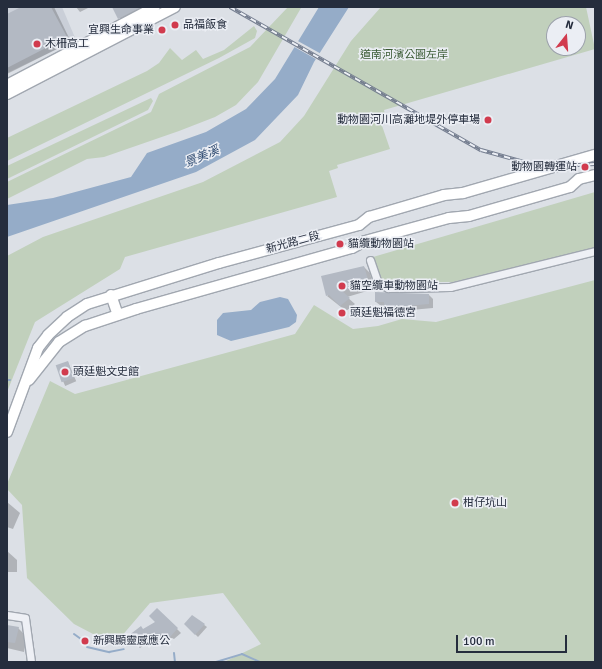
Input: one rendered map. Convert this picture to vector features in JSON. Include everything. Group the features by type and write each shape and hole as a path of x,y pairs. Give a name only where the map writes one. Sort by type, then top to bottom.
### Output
{"street":[{"path":"7,85 155,7"},
{"path":"7,94 173,8"},
{"name":"新光路二段","path":"7,432 28,382 31,362 48,335 67,317 87,304 111,295 359,225 369,217 444,195 463,193 595,155"},
{"name":"新光路二段","path":"28,382 59,342 85,326 248,276 276,271 352,248 365,241 449,218 469,216 570,187 579,180 595,175"},
{"path":"370,260 378,283 388,288 450,287 595,251"},
{"path":"111,295 118,315"},
{"path":"7,615 25,618 31,662"}],"shaded area":[{"name":"木柵高工","path":"7,7 62,7 76,40 7,73"}],"green space":[{"path":"288,7 301,8 258,82 236,105 215,117 179,131 104,157 87,159 7,199 7,182 151,112 159,94 250,47"},
{"name":"道南河濱公園左岸","path":"381,7 586,7 595,49 586,52 586,16 546,16 546,56 571,56 384,110 385,114 379,117 390,149 337,165 338,168 329,171 337,197 125,257 120,269 35,322 7,392 7,256 43,237 203,182 280,142 304,116 351,41"},
{"path":"254,26 257,31 255,38 219,58 7,161 7,138 147,71 159,63 170,48 182,60 196,50 203,59 224,50"},
{"path":"151,98 153,101 148,110 7,179 7,166"},
{"path":"595,192 595,248 453,282 386,282 378,277 373,257"},
{"path":"595,280 595,662 224,662 261,644 223,593 150,603 114,645 74,624 27,578 22,505 7,489 7,484 50,381 75,394 295,334 314,305 353,329 378,326 402,319 436,322"}],"water":[{"name":"景美溪","path":"319,7 349,7 314,62 298,95 255,140 196,172 7,237 7,205 53,198 131,177 147,153 206,132 246,109 275,79"},
{"path":"280,297 288,299 297,315 296,322 289,327 231,341 217,335 217,320 223,313 251,310 260,302"}],"pier":[{"path":"296,40 321,54 318,60 293,46"}],"building":[{"name":"木柵高工","path":"21,7 51,7 67,37 7,68 7,14"},
{"path":"112,7 141,7 118,19"},
{"name":"貓空纜車動物園站","path":"364,266 369,283 342,291 350,298 340,306 329,295 326,296 321,276"},
{"path":"375,292 429,294 429,304 384,308 384,302 375,302"},
{"name":"頭廷魁文史館","path":"68,361 74,378 62,382 56,365"},
{"path":"157,608 178,628 170,637 168,635 157,642 152,633 136,646 128,636 141,626 143,629 155,622 149,616"},
{"path":"192,615 205,624 195,635 184,624"},
{"path":"7,625 19,627 15,643 7,642"}],"waterway":[{"path":"74,634 81,639"},
{"path":"87,647 109,652 124,649"},
{"path":"174,653 175,662"},
{"path":"216,662 242,654 260,662"}],"railway":[{"path":"230,7 481,150 542,167 595,164"}],"place":[{"name":"品福飯食","path":"175,25"},
{"name":"宜興生命事業","path":"162,30"},
{"name":"木柵高工","path":"37,44"},
{"name":"動物園河川高灘地堤外停車場","path":"488,120"},
{"name":"動物園轉運站","path":"585,167"},
{"name":"貓纜動物園站","path":"340,244"},
{"name":"貓空纜車動物園站","path":"342,286"},
{"name":"頭廷魁福德宮","path":"342,313"},
{"name":"頭廷魁文史館","path":"65,372"},
{"name":"柑仔坑山","path":"455,503"},
{"name":"新興顯靈感應公","path":"85,641"}]}
